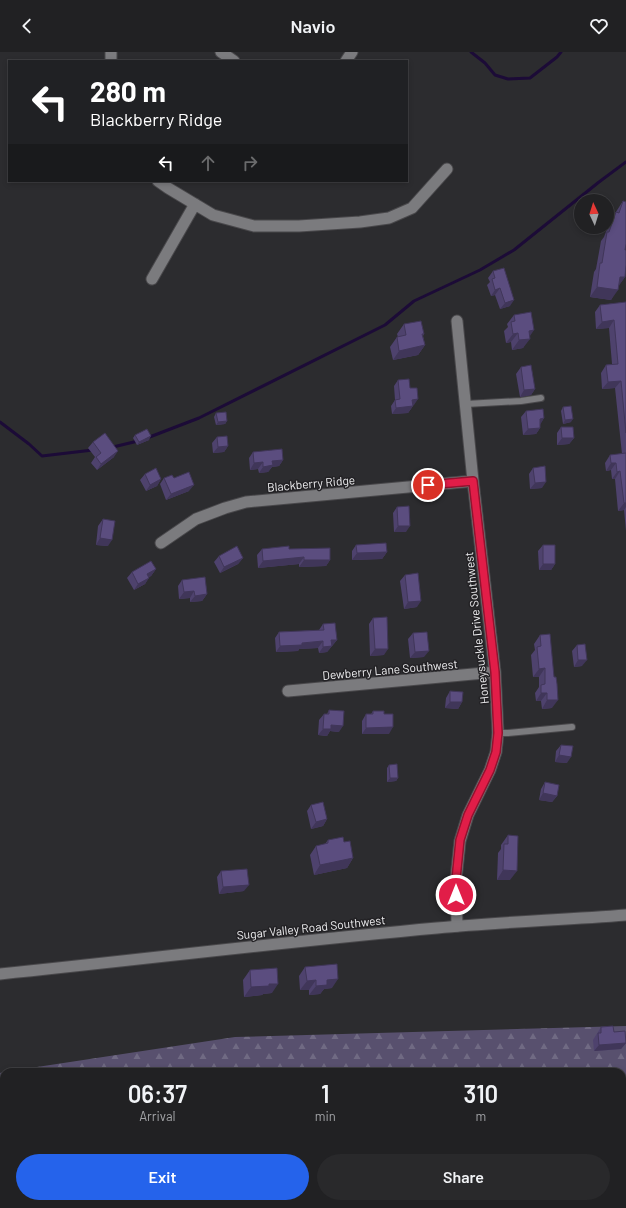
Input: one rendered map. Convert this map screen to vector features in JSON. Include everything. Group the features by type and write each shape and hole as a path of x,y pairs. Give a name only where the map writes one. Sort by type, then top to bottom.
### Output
{"street":[{"path":"222,52 233,60"},
{"path":"159,182 213,215 254,226 299,226 360,222 389,218 412,208 447,169"},
{"path":"152,279 195,204"},
{"name":"Honeysuckle Drive Southwest","path":"457,321 473,481 495,672 498,733 496,752 490,770 468,815 460,840 456,879 457,926"},
{"name":"Blackberry Ridge","path":"161,543 196,519 246,502 473,481"},
{"name":"Dewberry Lane Southwest","path":"288,691 495,672"},
{"name":"Sugar Valley Road Southwest","path":"0,974 457,926 626,915"}],"lane":[{"path":"466,404 521,401 541,398"},
{"path":"498,733 572,727"}],"green space":[{"path":"626,1026 626,1068 30,1068 235,1037"}],"building":[{"path":"623,201 626,202 625,277 620,277 618,290 597,287 600,263 602,263 607,234 614,234 614,218 616,212 619,213"},
{"path":"504,268 514,300 505,303 500,288 495,290 492,279 495,278 493,271"},
{"path":"626,302 626,433 621,381 608,382 606,365 618,364 614,320 602,322 600,305"},
{"path":"531,312 534,330 529,331 530,339 519,340 518,333 513,334 511,322 515,321 514,315"},
{"path":"421,321 425,345 399,351 397,337 406,335 404,324"},
{"path":"531,365 535,389 524,390 521,367"},
{"path":"409,379 410,388 417,388 418,399 412,400 413,406 396,408 395,400 400,399 398,380"},
{"path":"571,406 573,419 565,420 563,407"},
{"path":"543,409 544,418 540,419 540,428 528,429 526,411"},
{"path":"226,412 227,421 218,422 216,413"},
{"path":"561,427 573,427 574,438 562,438"},
{"path":"147,429 151,436 139,442 135,435"},
{"path":"105,433 118,451 101,464 96,457 101,453 93,442"},
{"path":"227,436 228,446 218,447 217,437"},
{"path":"282,449 283,460 272,461 273,465 263,467 263,462 254,463 253,452"},
{"path":"626,453 626,503 624,503 620,471 617,472 616,463 611,463 610,455"},
{"path":"545,466 546,482 535,483 533,468"},
{"path":"156,468 161,479 150,485 145,474"},
{"path":"189,472 194,485 171,494 164,478 172,475 174,478"},
{"path":"409,506 410,526 398,526 397,507"},
{"path":"103,519 115,521 112,540 100,538"},
{"path":"386,543 387,552 357,553 356,545"},
{"path":"543,545 555,545 555,564 543,564"},
{"path":"237,546 243,558 224,567 219,556"},
{"path":"289,546 289,549 330,548 330,560 304,560 304,557 263,561 262,549"},
{"path":"151,561 156,569 147,574 149,578 138,584 132,572"},
{"path":"418,573 421,601 408,602 405,575"},
{"path":"205,577 207,594 195,596 194,591 184,592 182,580"},
{"path":"387,617 388,649 375,649 373,618"},
{"path":"335,623 337,640 331,640 332,646 323,647 323,641 302,643 302,645 280,646 279,632 324,630 323,624"},
{"path":"427,632 429,651 415,652 413,633"},
{"path":"550,634 554,677 556,677 558,700 547,700 547,693 541,693 541,685 545,684 545,668 539,669 537,647 541,646 540,635"},
{"path":"585,644 587,660 578,660 577,645"},
{"path":"450,691 463,692 462,702 450,702"},
{"path":"329,710 344,711 343,726 331,725 331,729 323,729 324,714 329,714"},
{"path":"373,711 384,711 384,714 393,714 393,727 366,728 366,714 373,714"},
{"path":"561,745 573,746 571,757 559,755"},
{"path":"397,764 398,778 390,778 389,765"},
{"path":"545,782 559,785 557,796 543,793"},
{"path":"323,802 327,819 316,822 311,805"},
{"path":"508,835 518,836 517,871 503,870 504,844 508,844"},
{"path":"343,837 344,842 350,841 353,858 320,865 316,846 328,843 328,840"},
{"path":"247,869 249,885 223,887 221,871"},
{"path":"337,964 338,979 327,980 327,985 316,986 316,980 307,981 305,967"},
{"path":"277,968 278,984 251,987 250,970"},
{"path":"613,1026 614,1032 625,1031 626,1043 599,1045 598,1033 601,1033 601,1027"}],"waterway":[{"path":"471,52 485,63 495,75 508,79 530,78 557,57 561,52"},
{"path":"147,438 199,418 385,325 414,301 480,270 514,250 626,162"},
{"path":"0,422 42,456 93,450"},
{"path":"113,447 138,441"}],"route":[{"path":"428,485 473,481 495,672 498,733 496,752 490,770 468,815 460,840 456,895"}]}
